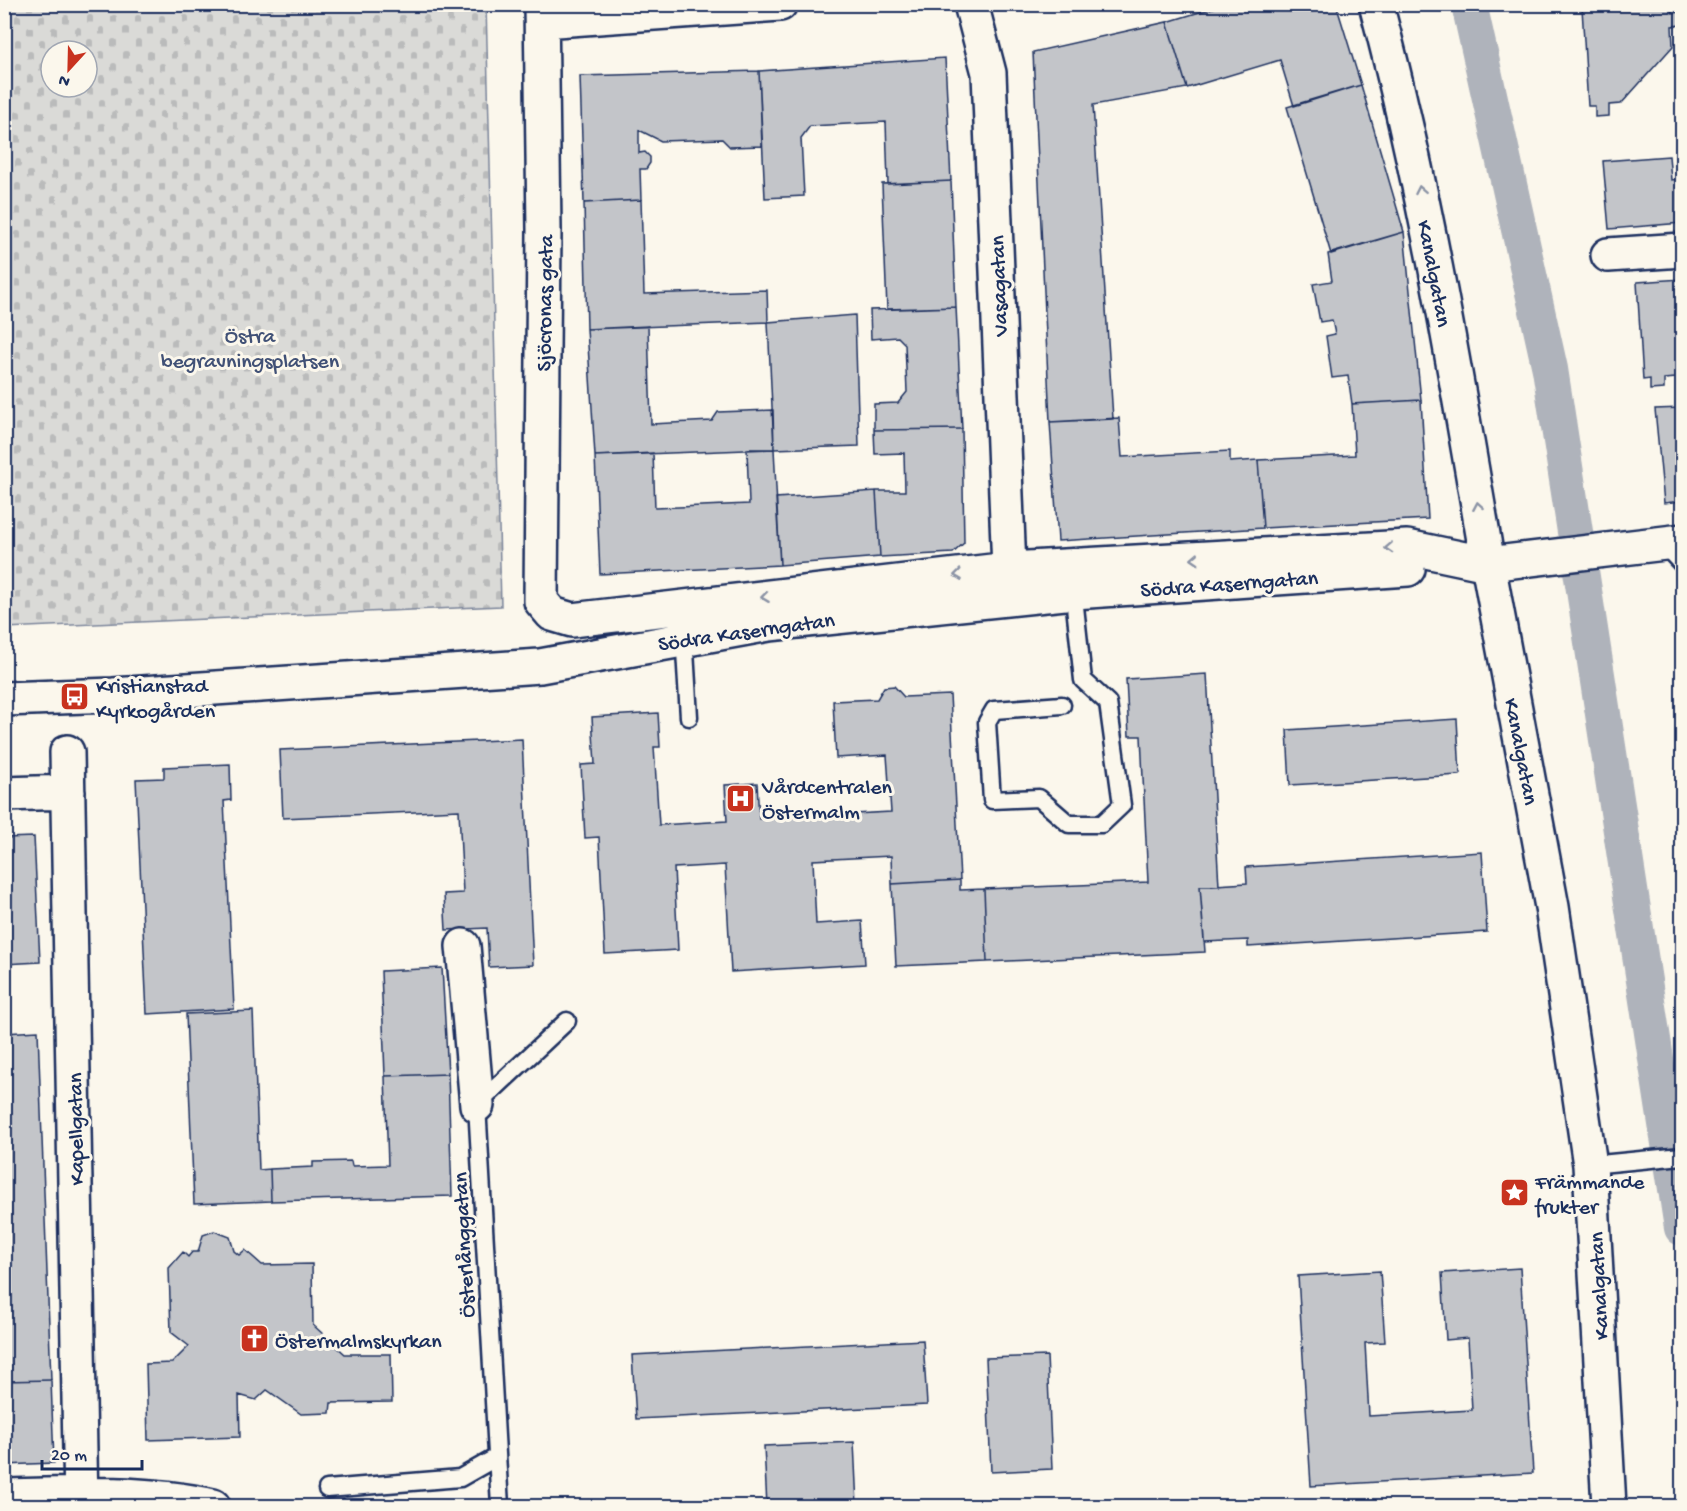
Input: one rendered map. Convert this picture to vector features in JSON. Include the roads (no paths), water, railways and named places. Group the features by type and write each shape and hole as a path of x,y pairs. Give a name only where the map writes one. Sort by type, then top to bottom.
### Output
{"street":[{"path":"541,13 780,4"},
{"name":"Vasagatan","path":"970,4 989,73 1009,569"},
{"name":"Kanalgatan","path":"1376,4 1405,117 1452,355 1488,564 1552,907 1590,1165 1609,1506"},
{"name":"Sjöcronas gata","path":"541,13 544,230 541,601"},
{"path":"1608,255 1683,250"},
{"name":"Södra Kaserngatan","path":"541,601 552,614 572,620 769,624 1072,579 1488,564 1620,548 1675,549"},
{"name":"Södra Kaserngatan","path":"4,699 113,695 540,666 683,622 1009,569 1072,579"},
{"name":"Kapellgatan","path":"67,752 81,1500"},
{"path":"4,794 68,792"},
{"path":"463,946 477,1106"},
{"path":"4,1496 81,1500 177,1498 213,1506"}],"lane":[{"path":"1062,705 994,710 987,722 992,800 1039,798 1069,824 1102,824 1122,805 1108,703 1083,680 1072,579"},
{"path":"683,622 689,717"},
{"path":"477,1106 567,1020"},
{"name":"Österlånggatan","path":"477,1106 500,1506"},
{"path":"1590,1165 1683,1156"},
{"path":"327,1489 460,1478 497,1457"}],"waterway":[{"path":"1469,4 1550,369 1682,1228"}],"place":[{"name":"Kristianstad Kyrkogården","path":"75,697"},
{"name":"Vårdcentralen Östermalm","path":"741,798"},
{"name":"Främmande frukter","path":"1514,1193"},
{"name":"Östermalmskyrkan","path":"254,1339"}],"park label":[{"name":"Östra begravningsplatsen","path":"250,346"}]}
